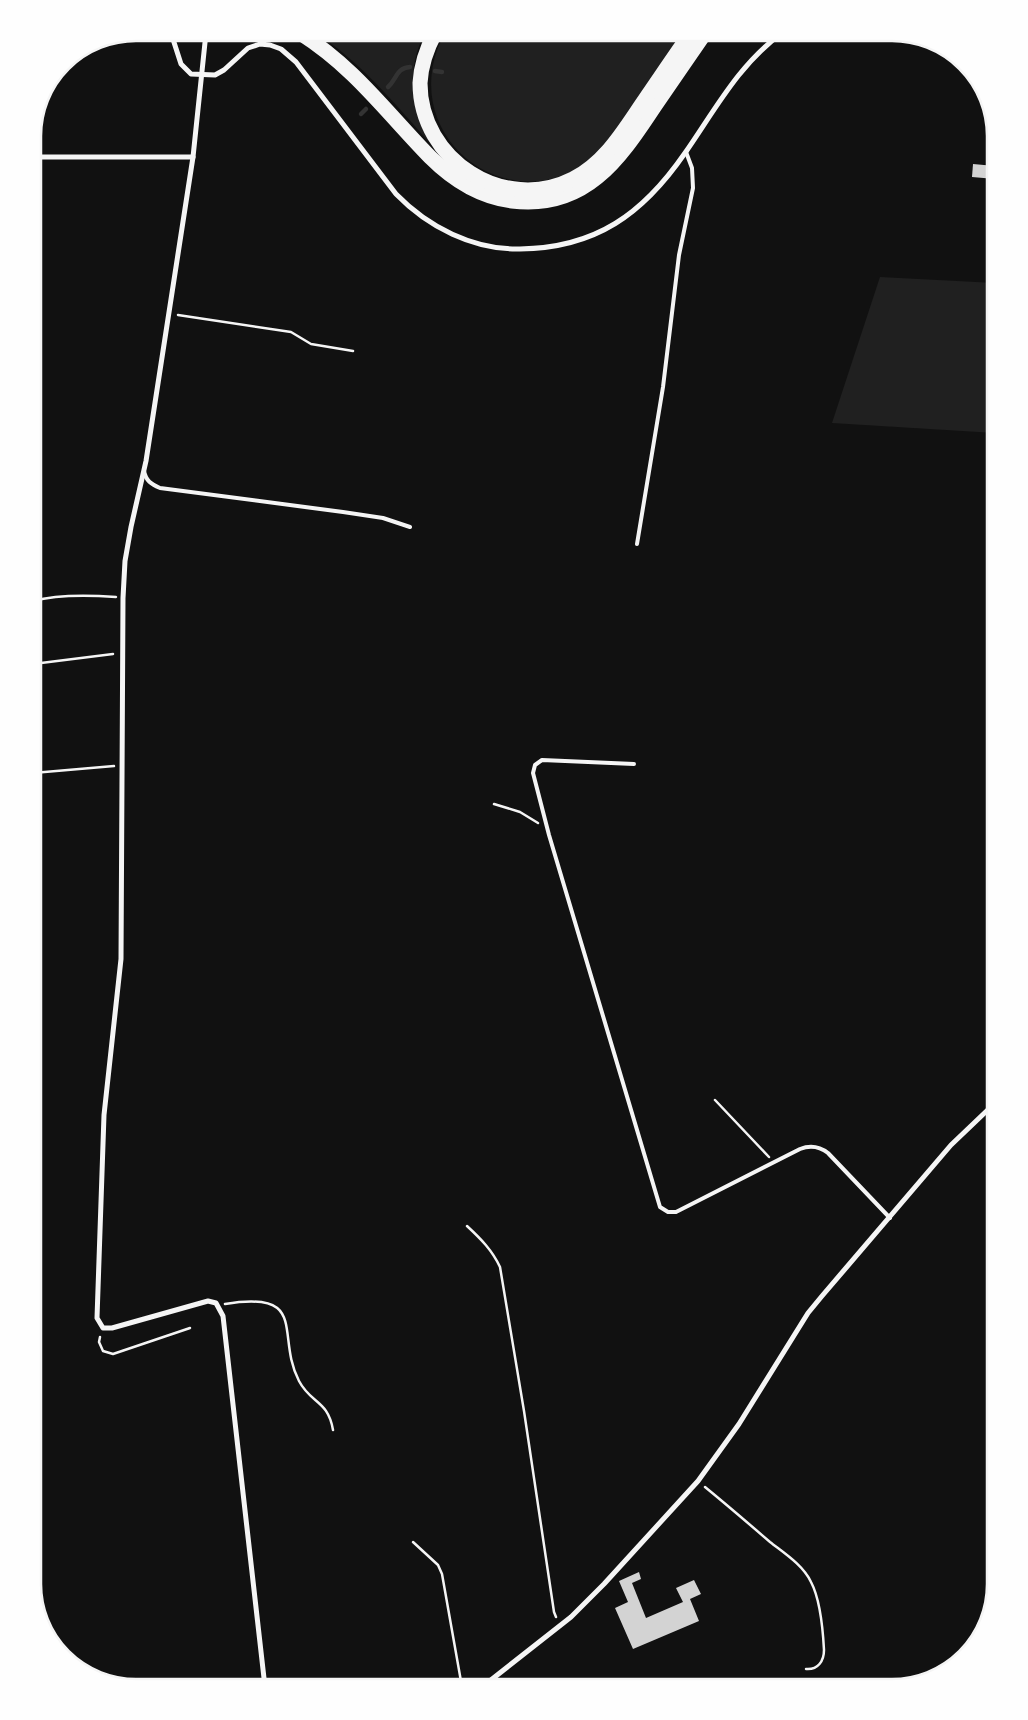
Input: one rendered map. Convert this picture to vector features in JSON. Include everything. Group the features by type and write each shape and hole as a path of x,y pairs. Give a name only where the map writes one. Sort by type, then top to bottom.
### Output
{"highway":[{"path":"312,41 346,67 364,84 431,158 452,176 467,186 488,195 506,200 531,202 556,198 579,189 611,166 630,143 700,41"},
{"path":"431,41 424,57 420,82 424,111 432,133 446,154 470,173 497,186 522,190 541,189 562,184 582,174 597,162 619,137 685,41"}],"street":[{"path":"174,41 184,68 191,74 210,76 220,73 252,46 265,44 281,49 296,62 396,194 408,206 435,225 468,241 497,248 516,249 549,247 583,239 616,224 639,207 654,192 686,152 734,80 772,41"},
{"path":"205,41 194,157 144,471 130,527 126,561 123,598 121,959 104,1115 97,1318 103,1328 112,1328 208,1301 216,1303 220,1307 223,1316 264,1679"},
{"path":"41,158 194,157"},
{"path":"492,1679 561,1624 604,1584 698,1482 739,1424 808,1313 951,1145 987,1111"}],"lane":[{"path":"637,544 663,387 679,255 693,188 692,168 686,152"},
{"path":"144,471 149,482 160,488 383,518 410,527"},
{"path":"634,764 546,760 537,762 533,773 549,835 660,1207 668,1212 676,1212 805,1147 815,1146 824,1150 890,1218"}],"path":[{"path":"169,314 291,332 310,344 353,351"},
{"path":"41,599 95,596 123,598"},
{"path":"41,663 123,652"},
{"path":"41,772 123,766"},
{"path":"494,804 530,817 549,835"},
{"path":"715,1100 768,1156 780,1159"},
{"path":"467,1226 484,1242 500,1267 554,1612 561,1624"},
{"path":"220,1307 237,1302 261,1302 270,1304 281,1312 287,1323 292,1362 298,1380 303,1389 327,1412 333,1430"},
{"path":"103,1328 100,1347 103,1351 113,1354 190,1328"},
{"path":"698,1482 791,1559 811,1581 816,1594 824,1653 820,1664 816,1668 806,1670"},
{"path":"413,1542 438,1565 442,1574 461,1679"}],"shaded area":[{"path":"328,41 421,41 415,60 413,88 419,117 430,143 363,70"},
{"path":"678,41 611,137 593,157 586,163 559,177 531,182 504,178 479,167 458,150 442,128 433,101 432,71 441,42"},
{"path":"880,277 987,283 987,433 832,423"}],"building":[{"path":"973,164 987,165 987,178 972,177"},
{"path":"639,1572 641,1579 632,1583 646,1618 683,1602 676,1588 694,1580 701,1594 690,1599 699,1621 633,1649 615,1608 628,1602 619,1581"}],"waterway":[{"path":"388,87 402,69 410,67"},
{"path":"435,71 442,72"},
{"path":"361,114 366,109"}]}
